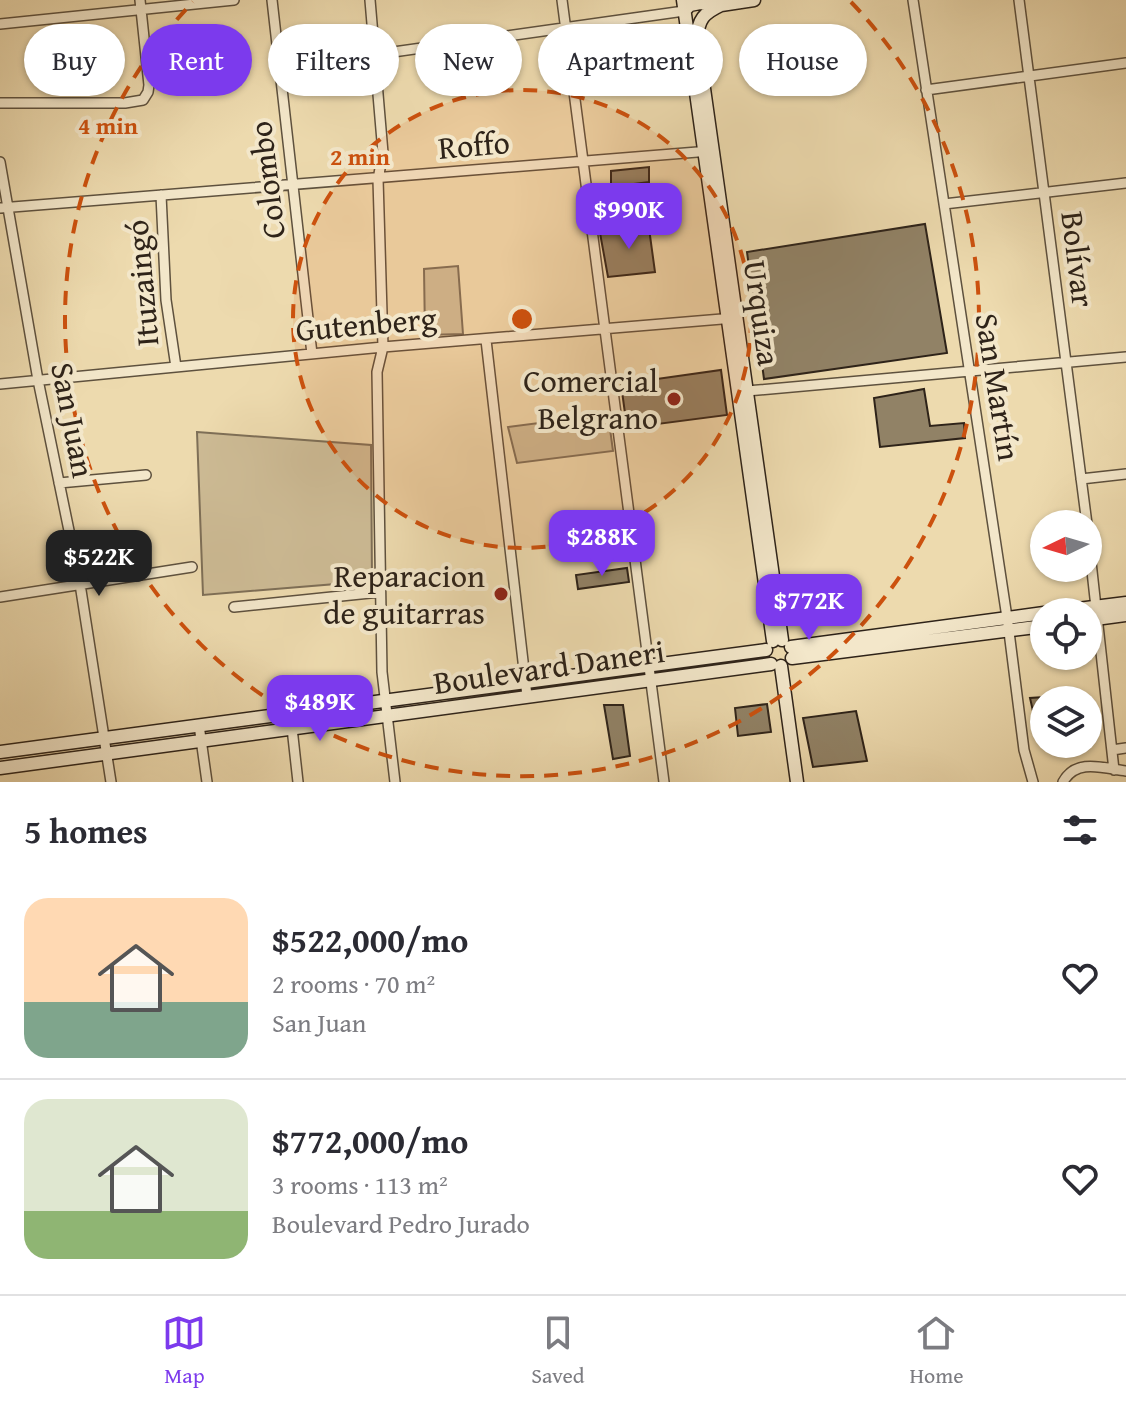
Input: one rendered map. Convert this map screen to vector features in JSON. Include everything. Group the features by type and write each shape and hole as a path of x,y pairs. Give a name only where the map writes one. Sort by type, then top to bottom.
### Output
{"main road":[{"path":"684,6 754,0"},
{"name":"Urquiza","path":"708,151 698,24 705,12 721,5"},
{"name":"Urquiza","path":"684,6 781,647"},
{"name":"Urquiza","path":"732,318 747,391 781,647"},
{"path":"1102,612 1126,603"},
{"path":"1102,615 1126,615"},
{"path":"1008,624 1030,617"},
{"path":"1008,624 1030,625"},
{"name":"Boulevard Daneri","path":"0,752 781,647 1008,624"},
{"path":"776,665 767,658 781,647"},
{"path":"781,647 776,665 797,782"},
{"path":"709,658 710,672"},
{"name":"Boulevard Daneri","path":"0,768 776,665"},
{"path":"262,717 264,732"}],"street":[{"path":"0,24 140,5 234,0"},
{"name":"Colombo","path":"272,0 275,24"},
{"path":"370,0 372,24"},
{"path":"562,0 565,24"},
{"name":"San Martín","path":"913,0 1008,624 1024,750 1033,782"},
{"name":"Bolívar","path":"1019,0 1085,510"},
{"path":"0,103 135,103 143,100 149,85 140,5"},
{"path":"592,24 684,6"},
{"path":"399,52 538,33"},
{"path":"926,90 1126,63"},
{"name":"Colombo","path":"283,96 312,354"},
{"path":"378,96 383,153 378,179 383,347 377,372 380,592 384,701 395,782"},
{"path":"575,96 664,782"},
{"name":"Roffo","path":"4,208 708,151"},
{"name":"San Juan","path":"0,162 4,208 80,584 111,782"},
{"path":"944,204 1126,183"},
{"name":"Ituzaingó","path":"161,195 166,300 176,367"},
{"name":"Gutenberg","path":"0,384 383,347 606,331 732,318"},
{"path":"486,340 527,696"},
{"path":"747,391 1126,357"},
{"path":"1081,479 1126,474"},
{"path":"59,483 146,475"},
{"path":"0,597 192,567"},
{"path":"234,607 380,592"},
{"path":"1102,670 1114,770"},
{"path":"199,725 207,782"},
{"path":"292,728 298,782"},
{"path":"1112,750 1126,748"},
{"path":"1063,782 1070,771 1079,766 1126,771"}],"shaded area":[{"path":"458,266 463,334 425,335 424,269"},
{"path":"608,414 613,451 517,463 508,427"},
{"path":"197,432 371,445 372,581 203,595"}],"building":[{"path":"649,167 649,182 611,187 611,171"},
{"path":"648,221 655,272 608,277 600,233 625,233 624,223"},
{"path":"925,224 947,353 764,379 747,252"},
{"name":"Comercial Belgrano","path":"721,370 727,415 627,428 621,384"},
{"path":"924,389 930,426 964,423 965,438 880,447 874,398"},
{"path":"627,568 629,582 578,589 576,575"},
{"path":"767,704 771,732 738,736 735,708"},
{"path":"604,705 623,705 630,756 613,759"},
{"path":"856,711 867,761 813,767 803,718"}],"place":[{"name":"Comercial Belgrano","path":"674,399"},
{"name":"Reparacion de guitarras","path":"501,594"}]}
